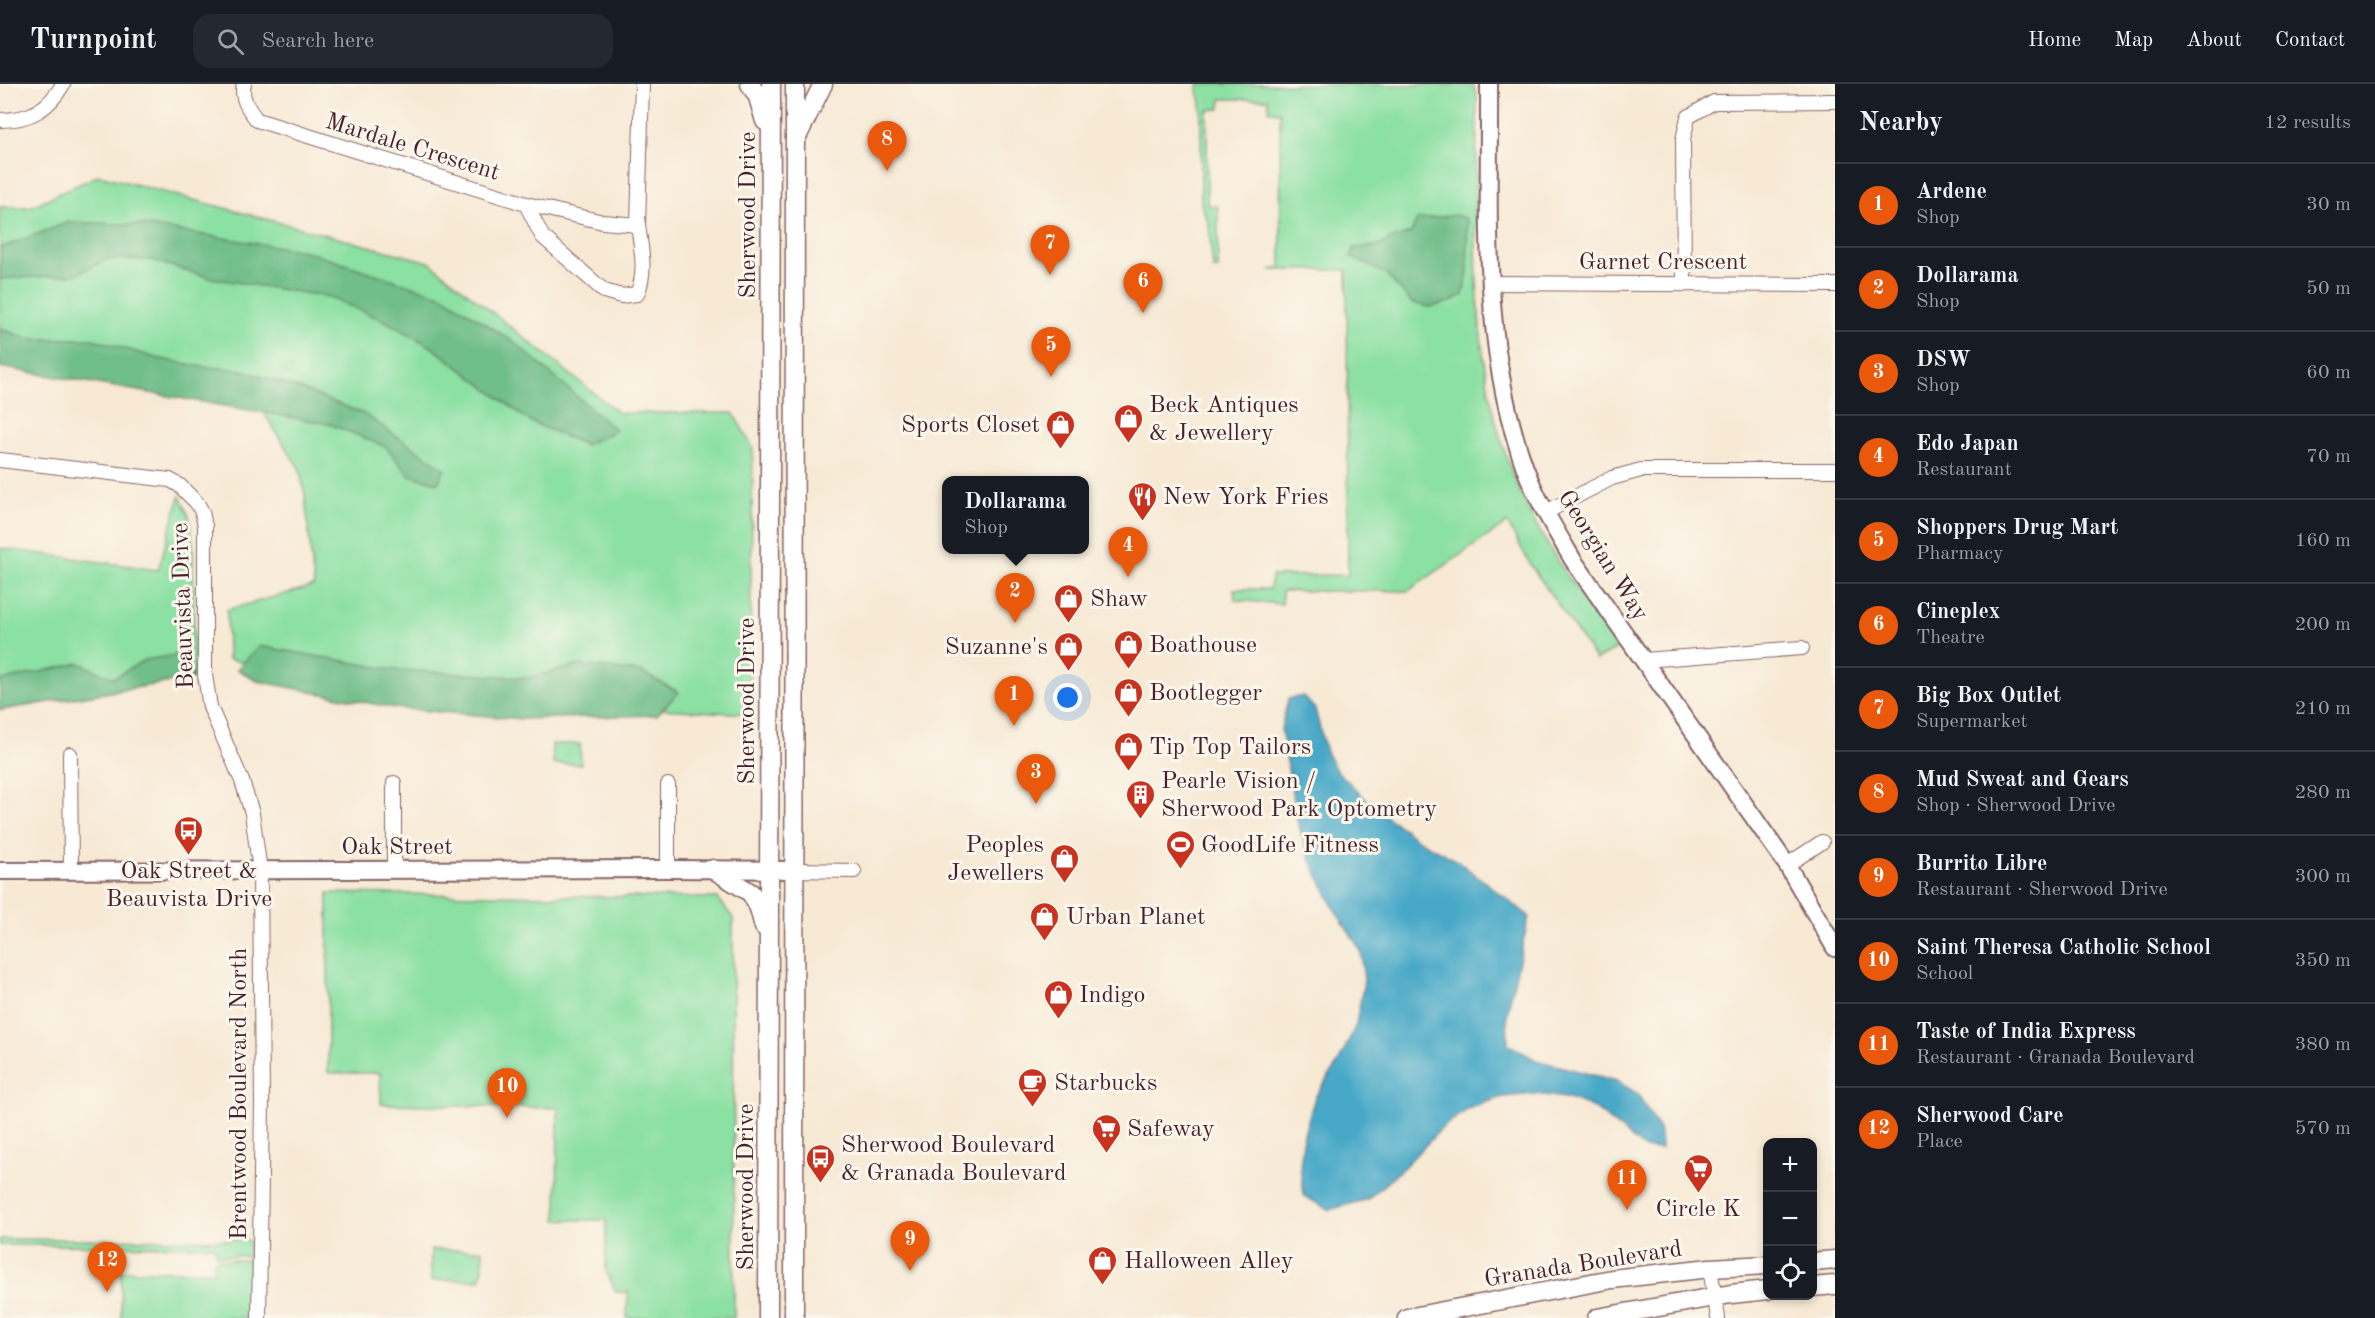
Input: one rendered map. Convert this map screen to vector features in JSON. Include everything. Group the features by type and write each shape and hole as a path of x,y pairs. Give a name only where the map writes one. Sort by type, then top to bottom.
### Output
{"main road":[{"path":"750,84 763,110 771,153"},
{"name":"Sherwood Drive","path":"768,1318 771,84"},
{"name":"Sherwood Drive","path":"794,1318 795,84"},
{"path":"795,141 823,84"},
{"path":"713,869 751,893 759,908 761,922 770,939"},
{"name":"Granada Boulevard","path":"1407,1318 1612,1279 1710,1268 1763,1265"},
{"path":"1817,1287 1835,1285"},
{"path":"1597,1318 1714,1296 1763,1290"}],"street":[{"path":"0,120 16,120 45,108 63,84"},
{"name":"Mardale Crescent","path":"244,84 246,106 257,120 526,204 603,222 638,225"},
{"path":"526,204 542,236 603,291 621,296 637,294 644,273 638,225 642,84"},
{"name":"Georgian Way","path":"1489,84 1490,283 1494,337 1509,415 1525,469 1573,560 1787,865 1835,948"},
{"path":"1684,283 1683,140 1688,117 1714,102 1835,101"},
{"name":"Garnet Crescent","path":"1490,283 1835,285"},
{"name":"Beauvista Drive","path":"0,460 170,480 179,485 197,503 202,512 206,539 206,692 215,723 242,781 252,813 260,871"},
{"path":"1546,512 1612,478 1641,470 1835,470"},
{"path":"1644,660 1802,648"},
{"path":"70,754 71,871"},
{"path":"394,783 394,870"},
{"path":"668,785 668,869"},
{"path":"1787,865 1822,842"},
{"path":"794,870 854,871"},
{"name":"Oak Street","path":"0,871 794,870"},
{"name":"Brentwood Boulevard North","path":"259,1318 262,1079 260,871"},
{"path":"1710,1268 1718,1318"}],"green space":[{"path":"1198,84 1473,85 1477,96 1478,303 1483,354 1492,405 1505,454 1532,517 1616,649 1596,660 1532,567 1507,523 1408,591 1282,591 1282,604 1235,600 1234,589 1270,589 1272,576 1348,575 1347,270 1271,270 1281,268 1280,112 1269,111 1268,99 1221,99 1220,109 1207,110 1207,205 1218,206 1218,269 1213,269 1209,224 1201,204 1201,102"},
{"path":"99,175 429,262 619,413 733,413 753,448 749,714 386,694 228,659 227,610 314,586 305,494 299,468 255,399 0,353 0,207 30,207"},
{"path":"1456,215 1467,219 1468,272 1463,295 1450,302 1430,307 1412,303 1386,274 1351,257 1354,248 1378,246 1411,233 1417,220"},
{"path":"69,222 142,225 305,251 443,296 514,342 616,430 585,445 531,422 430,346 385,321 329,297 210,278 152,260 107,259 75,275 0,279 0,248"},
{"path":"0,329 31,339 93,339 156,358 198,366 242,370 303,390 364,414 445,469 438,483 409,475 386,447 330,424 0,367"},
{"path":"180,496 189,516 193,542 194,678 0,710 0,548 158,570"},
{"path":"259,646 389,669 527,678 580,665 641,672 679,692 657,715 522,719 395,708 257,681 237,669"},
{"path":"176,655 194,678 0,710 0,681 79,663 114,678 145,660"},
{"path":"552,744 580,744 581,764 553,764"},
{"path":"328,893 718,898 733,918 734,1318 627,1318 628,1292 616,1292 606,1271 606,1220 557,1220 558,1108 381,1104 380,1073 328,1073"},
{"path":"0,1239 249,1240 249,1256 217,1256 214,1246 0,1245"},
{"path":"431,1250 483,1250 483,1269 480,1280 431,1280"},
{"path":"214,1260 249,1260 249,1309 246,1318 121,1318 121,1271 214,1271"}],"water":[{"path":"1303,696 1315,709 1326,752 1336,770 1377,810 1422,842 1456,860 1529,916 1507,1014 1508,1044 1536,1060 1617,1081 1638,1094 1660,1131 1661,1149 1645,1149 1594,1108 1572,1099 1536,1094 1502,1097 1470,1108 1443,1127 1405,1166 1368,1199 1329,1210 1304,1196 1300,1167 1304,1134 1315,1097 1338,1063 1356,1025 1364,981 1361,951 1336,912 1308,854 1297,820 1281,729 1288,699"}],"place":[{"name":"Mud Sweat and Gears","path":"887,171"},
{"name":"Big Box Outlet","path":"1050,275"},
{"name":"Cineplex","path":"1143,313"},
{"name":"Shoppers Drug Mart","path":"1051,377"},
{"name":"Beck Antiques & Jewellery","path":"1128,444"},
{"name":"Sports Closet","path":"1061,450"},
{"name":"New York Fries","path":"1142,522"},
{"name":"Edo Japan","path":"1128,577"},
{"name":"Dollarama","path":"1015,623"},
{"name":"Shaw","path":"1069,624"},
{"name":"Boathouse","path":"1128,670"},
{"name":"Suzanne's","path":"1069,672"},
{"name":"Bootlegger","path":"1128,718"},
{"name":"Ardene","path":"1014,726"},
{"name":"Tip Top Tailors","path":"1128,772"},
{"name":"DSW","path":"1036,804"},
{"name":"Pearle Vision / Sherwood Park Optometry","path":"1140,820"},
{"name":"Oak Street & Beauvista Drive","path":"189,856"},
{"name":"GoodLife Fitness","path":"1180,870"},
{"name":"Peoples Jewellers","path":"1065,884"},
{"name":"Urban Planet","path":"1045,942"},
{"name":"Indigo","path":"1058,1020"},
{"name":"Starbucks","path":"1033,1108"},
{"name":"Saint Theresa Catholic School","path":"507,1118"},
{"name":"Safeway","path":"1106,1154"},
{"name":"Sherwood Boulevard & Granada Boulevard","path":"820,1184"},
{"name":"Circle K","path":"1698,1194"},
{"name":"Taste of India Express","path":"1627,1210"},
{"name":"Burrito Libre","path":"910,1271"},
{"name":"Halloween Alley","path":"1103,1286"},
{"name":"Sherwood Care","path":"107,1292"}]}
